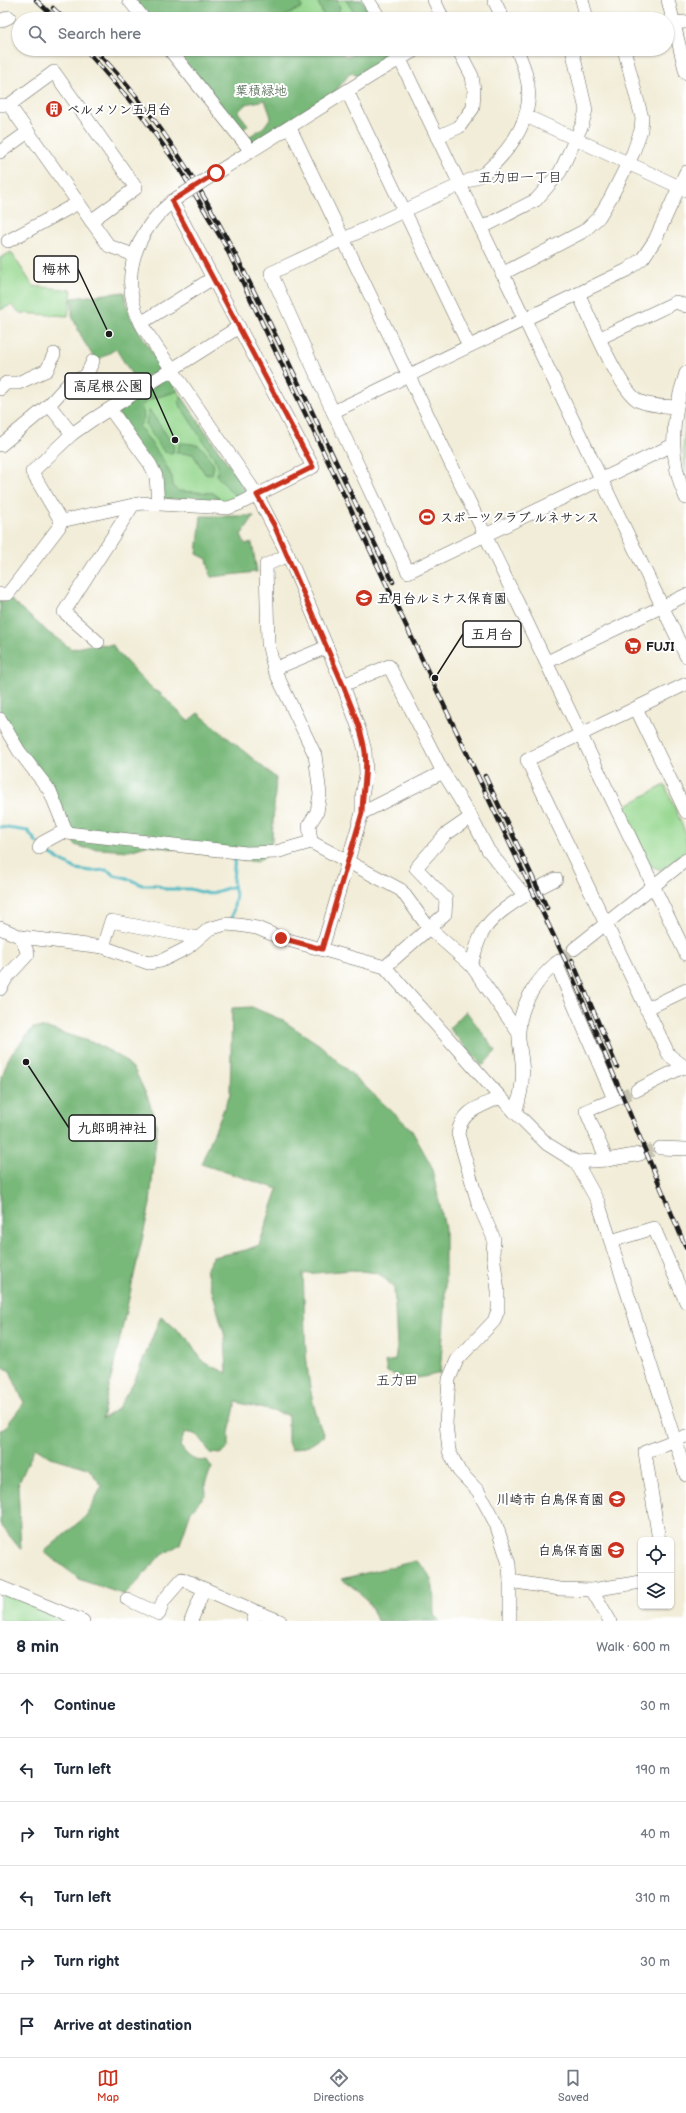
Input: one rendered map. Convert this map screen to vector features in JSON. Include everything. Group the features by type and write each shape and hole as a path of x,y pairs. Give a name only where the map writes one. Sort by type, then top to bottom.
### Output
{"street":[{"path":"129,0 138,12"},
{"path":"368,0 376,12"},
{"path":"434,0 440,12"},
{"path":"494,0 500,12"},
{"path":"582,0 585,12"},
{"path":"668,0 672,12"},
{"path":"675,22 686,73"},
{"path":"174,56 251,151"},
{"path":"322,949 362,813 362,796 366,774 365,752 353,710 288,555 257,495 141,323 131,295 131,276 138,241 146,227 175,200 347,91 395,56"},
{"path":"399,56 523,320 602,479 686,656"},
{"path":"437,137 459,127 473,108 474,90 472,76 462,56"},
{"path":"520,56 527,76 529,98 526,116 516,140 503,157 485,173 271,273 333,412 408,572 673,445"},
{"path":"481,228 536,200 560,172 582,125 586,110 574,56"},
{"path":"502,274 584,231 599,217 633,153 641,130 642,118 626,56"},
{"path":"91,221 136,188 54,72 4,105 28,132 108,246 134,255"},
{"path":"347,91 469,346"},
{"path":"526,116 683,188"},
{"path":"290,128 686,954"},
{"path":"0,152 28,132"},
{"path":"333,412 578,295 627,270 643,258 655,240 683,188 686,172"},
{"path":"61,520 142,503 228,508 313,467 213,278 175,200"},
{"path":"8,241 78,203"},
{"path":"141,323 213,278"},
{"path":"578,295 625,388 638,400 652,404 675,407"},
{"path":"600,338 676,302 686,306"},
{"path":"0,594 8,594 59,527 61,520 32,472 72,434 239,327"},
{"path":"0,389 6,382 18,383 47,370 54,354"},
{"path":"1,445 49,405 69,383 86,376 93,360"},
{"path":"686,373 675,407 673,445 676,467 686,498"},
{"path":"49,405 72,434"},
{"path":"110,409 150,464 156,476 158,504"},
{"path":"98,642 64,612 133,505"},
{"path":"288,555 266,565 268,643 274,669 315,755 320,794 317,812 309,825 311,842"},
{"path":"547,662 686,595"},
{"path":"274,669 327,647"},
{"path":"343,685 389,666 443,772 471,817 488,850 524,894"},
{"path":"637,1090 685,1068 669,1055 527,760 686,684"},
{"path":"636,708 686,812"},
{"path":"0,719 19,751 50,791 67,833 246,853 276,852 311,842 401,890 429,928 471,965 518,1032"},
{"path":"362,813 443,772"},
{"path":"385,967 445,914 446,899 416,868 445,835 471,817"},
{"path":"40,846 66,830"},
{"path":"574,949 686,860"},
{"path":"471,965 483,931 488,924 524,894 556,879"},
{"path":"103,947 111,921 198,938"},
{"path":"0,928 21,938 103,947 148,963 168,958 187,948 208,929 226,924 238,925 257,928 281,938 385,967 500,1098 547,1144 576,1162 598,1202 612,1241 680,1438 686,1475"},
{"path":"0,990 7,977 28,954 21,938"},
{"path":"515,1113 521,1097 523,1078 518,1032 522,1011 531,994 549,969 558,962 616,1099 586,1111 607,1160"},
{"path":"646,1009 686,990"},
{"path":"500,1098 469,1112 459,1125 458,1134 478,1203 494,1239 493,1254 498,1291 498,1310 494,1321 457,1360 449,1379 446,1423 449,1450 459,1471 478,1491 496,1524 509,1564 510,1621"},
{"path":"660,1148 686,1149"},
{"path":"576,1162 607,1160 640,1154"},
{"path":"612,1241 654,1228 686,1302"},
{"path":"659,1537 645,1452 680,1438"},
{"path":"127,1599 159,1614 163,1601 182,1579 204,1589 255,1617 280,1621"},
{"path":"510,1581 560,1589 592,1590 638,1582"},
{"path":"0,1587 75,1620"},
{"path":"191,1621 204,1589"},
{"path":"592,1590 610,1621"}],"green space":[{"path":"135,0 362,0 370,12 145,12"},
{"path":"135,0 299,0 302,7 293,12 145,12"},
{"path":"317,0 337,0 340,8 339,12 322,12"},
{"path":"346,0 362,0 370,12 354,12"},
{"name":"葉積緑地","path":"181,56 389,56 389,58 358,77 351,72 336,91 255,143 250,142 247,138 264,127 271,117 265,100 246,104 238,112 248,125 242,131"},
{"path":"11,252 33,286 72,290 68,316 20,313 11,305 0,310 0,258"},
{"path":"124,292 131,318 160,365 160,369 137,383 116,349 96,361 83,340 72,316 72,298"},
{"path":"167,378 178,391 151,399 141,406 144,416 143,421 139,426 163,460 172,477 173,486 178,491 214,493 221,501 166,499 163,497 118,413 119,408"},
{"path":"170,380 246,490 245,495 227,503 166,499 119,408"},
{"path":"182,397 246,490 245,495 238,499 217,476 218,464 178,402"},
{"path":"150,411 172,443 174,443 173,453 164,452 146,425 148,412"},
{"path":"686,413 686,478 683,448"},
{"path":"180,443 193,444 201,447 214,465 212,474 205,474 193,454 176,453"},
{"path":"201,516 254,516 241,535 245,544 252,543 257,572 211,577 207,559 197,554"},
{"path":"9,598 49,633 72,649 94,644 113,645 116,651 153,690 160,693 188,721 198,713 276,778 271,853 257,862 149,845 129,851 85,848 75,845 70,830 0,725 0,600"},
{"path":"665,785 686,834 686,851 661,870 651,866 623,807"},
{"path":"252,1007 282,1020 320,1045 411,1129 431,1165 445,1228 445,1310 440,1373 426,1377 407,1378 387,1372 385,1362 395,1360 397,1347 394,1287 378,1273 352,1270 303,1274 308,1377 317,1417 324,1436 312,1444 291,1450 288,1442 288,1415 236,1402 229,1433 229,1447 220,1454 210,1453 197,1435 184,1433 180,1446 188,1456 194,1460 207,1460 212,1468 205,1484 206,1494 191,1511 180,1544 158,1558 125,1595 81,1580 44,1552 86,1516 102,1486 88,1468 51,1457 35,1447 18,1485 21,1550 0,1524 0,1430 4,1429 24,1403 10,1371 0,1365 0,1082 9,1057 33,1028 47,1028 97,1044 122,1058 134,1069 148,1098 157,1127 150,1204 102,1419 118,1408 134,1382 161,1316 188,1339 203,1362 227,1373 225,1337 206,1270 213,1257 246,1250 259,1245 278,1189 201,1164 230,1094 232,1008"},
{"path":"466,1011 496,1051 482,1066 449,1028"},
{"path":"416,1561 428,1573 431,1579 434,1615 440,1621 377,1621 371,1607 363,1596 341,1579"},
{"path":"0,1591 63,1620 0,1621"}],"waterway":[{"path":"0,827 28,831 37,843"},
{"path":"43,848 51,855 76,869 91,871 107,870 114,875 127,878 142,885 157,885 165,889 190,889 209,894 234,886"},
{"path":"232,918 236,895 233,881 235,855"}],"tunnel":[{"path":"559,961 574,949"},
{"path":"618,1098 637,1090"},
{"path":"640,1154 660,1148"}],"railway":[{"path":"36,0 49,12"},
{"path":"53,8 57,12"},
{"path":"91,56 138,110 178,166 224,243 569,968 686,1248"},
{"path":"100,56 125,83 153,119 179,157 226,236 287,359 393,582"},
{"path":"485,776 547,908"},
{"path":"572,960 617,1067"}],"place":[{"name":"ベルメソン五月台","path":"54,109"},
{"name":"梅林","path":"109,334"},
{"name":"高尾根公園","path":"175,440"},
{"name":"スポーツクラブ ルネサンス","path":"427,517"},
{"name":"五月台ルミナス保育園","path":"364,598"},
{"name":"FUJI","path":"633,646"},
{"name":"五月台","path":"435,678"},
{"name":"九郎明神社","path":"26,1062"},
{"name":"川崎市 白鳥保育園","path":"617,1499"},
{"name":"白鳥保育園","path":"616,1550"}],"district":[{"name":"五力田一丁目","path":"520,177"},
{"name":"五力田","path":"397,1380"}],"route":[{"path":"216,173 172,201 313,467 257,495 274,525 288,555 343,685 353,710 365,752 366,774 362,796 362,813 322,949 281,938"}]}
